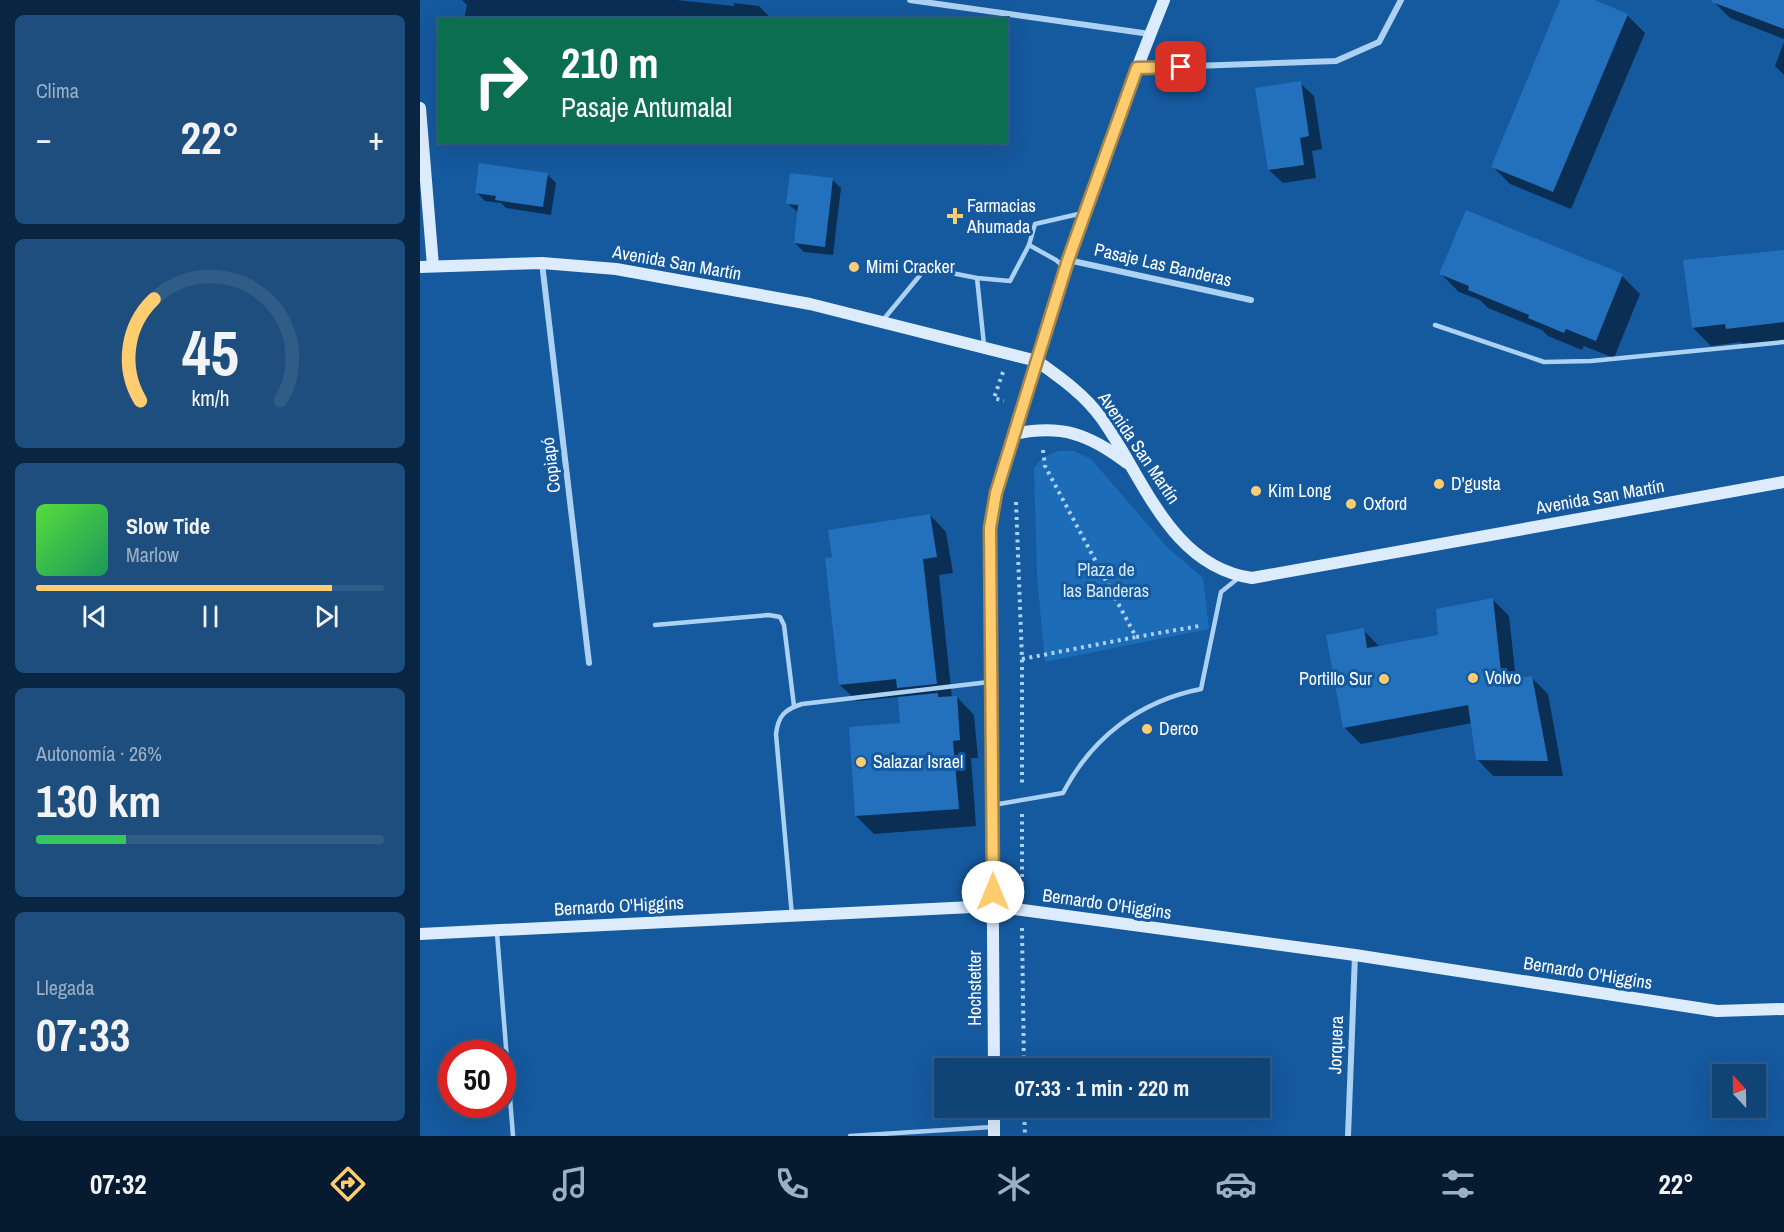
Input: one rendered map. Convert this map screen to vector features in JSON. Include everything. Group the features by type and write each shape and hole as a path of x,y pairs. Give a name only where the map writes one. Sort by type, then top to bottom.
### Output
{"main road":[{"name":"Hochstetter","path":"994,1058 990,528 996,493 1067,264 1137,68 1164,0"},
{"path":"420,108 433,266"},
{"name":"Avenida San Martín","path":"420,267 542,263 616,269 810,304 1037,361 1060,377 1088,402 1117,440 1130,466 1161,514 1190,549 1218,568 1252,578 1784,482"},
{"path":"1014,434 1041,430 1069,432 1108,449 1130,466"},
{"name":"Bernardo O'Higgins","path":"420,934 993,906 1355,956 1717,1011 1784,1009"}],"street":[{"path":"910,0 1150,34"},
{"path":"1137,68 1336,61 1379,42 1401,0"},
{"name":"Copiapó","path":"542,263 589,663"},
{"name":"Pasaje Las Banderas","path":"1067,264 1251,300"},
{"name":"Jorquera","path":"1348,1136 1355,956"}],"lane":[{"path":"882,322 926,268 977,278 1010,281 1029,245 1035,225 1086,212"},
{"path":"1029,245 1067,264"},
{"path":"977,278 985,348"},
{"path":"1435,325 1544,362 1591,361 1784,342"},
{"path":"992,805 1063,793 1084,758 1119,724 1159,701 1202,689 1221,592 1241,576"},
{"path":"655,625 769,615 780,617 784,625 794,706"},
{"path":"792,916 776,734 778,721 784,712 794,706 991,682"},
{"path":"497,930 513,1136"},
{"path":"850,1136 994,1131"}],"path":[{"path":"1041,430 1045,466 1136,637"},
{"path":"1016,501 1022,658 1024,1058"},
{"path":"1022,658 1215,624"},
{"path":"1024,1118 1025,1136"}],"green space":[{"name":"Plaza de las Banderas","path":"1058,451 1074,451 1091,459 1167,547 1203,578 1209,629 1045,662 1037,576 1034,468 1042,458"}],"building":[{"path":"1560,0 1595,0 1628,14 1553,192 1491,167"},
{"path":"1712,0 1784,0 1784,29 1712,2"},
{"path":"1301,81 1309,136 1300,138 1304,165 1268,170 1255,88"},
{"path":"479,163 548,173 543,207 495,200 496,196 475,193"},
{"path":"790,173 833,178 825,247 794,243 798,205 786,204"},
{"path":"1466,210 1623,274 1596,341 1566,329 1564,333 1528,318 1529,315 1468,290 1469,286 1439,274"},
{"path":"1784,250 1784,322 1726,329 1725,324 1692,328 1683,260"},
{"path":"930,514 937,557 923,559 937,684 897,688 896,679 839,685 825,558 832,557 828,530"},
{"path":"1493,598 1502,681 1532,676 1548,761 1476,760 1468,705 1343,728 1326,635 1364,628 1367,648 1438,635 1436,609"},
{"path":"938,693 938,697 957,696 960,740 953,741 959,809 855,816 849,727 900,723 898,697"}],"place":[{"name":"Farmacias Ahumada","path":"955,216"},
{"name":"Mimi Cracker","path":"854,267"},
{"name":"D'gusta","path":"1439,484"},
{"name":"Kim Long","path":"1256,491"},
{"name":"Oxford","path":"1351,504"},
{"name":"Volvo","path":"1473,678"},
{"name":"Portillo Sur","path":"1384,679"},
{"name":"Derco","path":"1147,729"},
{"name":"Salazar Israel","path":"861,762"}],"route":[{"path":"993,892 990,528 996,493 1068,260 1137,68 1181,67"}]}
